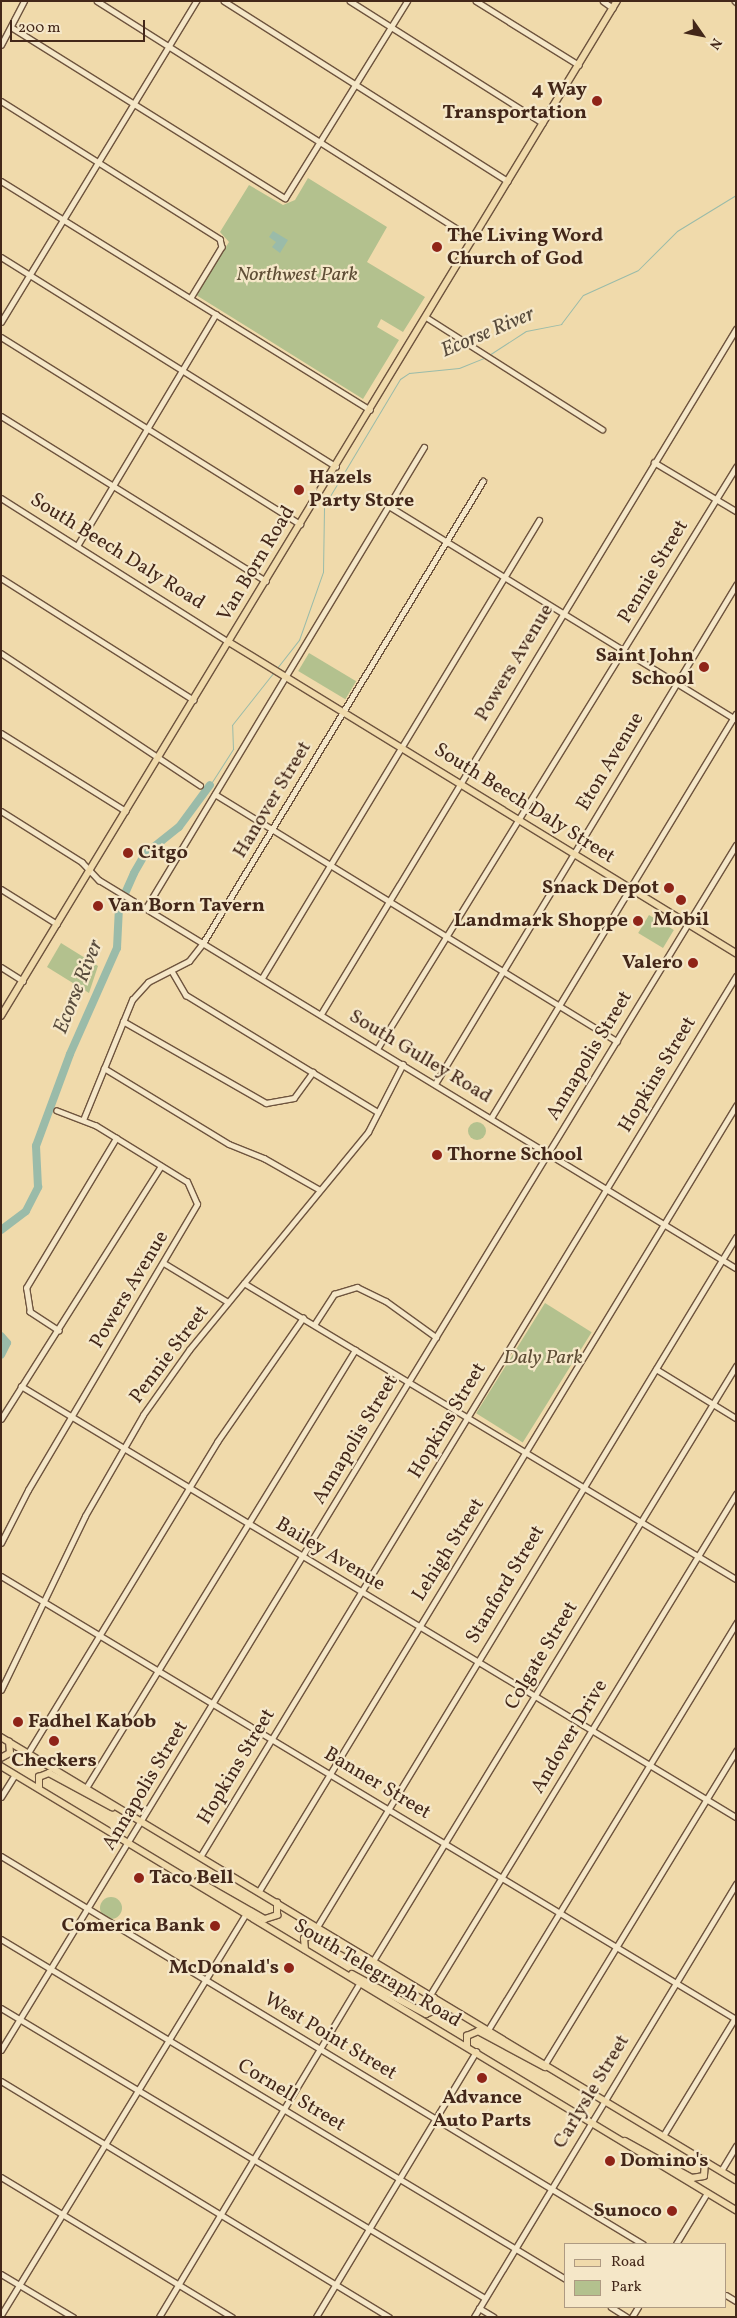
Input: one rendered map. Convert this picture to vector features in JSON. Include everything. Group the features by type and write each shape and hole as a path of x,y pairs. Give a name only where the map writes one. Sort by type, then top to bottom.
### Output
{"main road":[{"name":"Van Born Road","path":"1,1016 617,1"},
{"name":"South Beech Daly Road","path":"229,642 344,712"},
{"name":"South Beech Daly Street","path":"344,712 688,924"},
{"path":"688,924 736,953"},
{"name":"South Telegraph Road","path":"1,1737 736,2180"},
{"path":"1,1758 10,1753 9,1742"},
{"name":"South Telegraph Road","path":"1,1766 736,2210"},
{"path":"40,1790 39,1777 49,1773 126,1812"},
{"path":"184,1876 265,1919 277,1915 276,1902"},
{"path":"306,1950 304,1940 314,1932 397,1975"},
{"path":"341,1971 426,2014 435,2010 432,1997"},
{"path":"467,2047 467,2036 478,2031 534,2064 552,2068"},
{"path":"619,2139 646,2149 692,2178 706,2173 705,2161"}],"street":[{"path":"1,45 24,1"},
{"path":"97,1 473,239"},
{"path":"1,322 196,1"},
{"path":"224,1 508,181"},
{"path":"350,1 543,123"},
{"path":"11,27 285,198 321,143 407,1"},
{"path":"476,1 578,65"},
{"path":"603,1 613,8"},
{"path":"1,101 220,239 222,247 190,298"},
{"path":"1,181 370,410"},
{"path":"1,257 336,466"},
{"path":"77,546 216,314"},
{"path":"426,317 481,354 602,429"},
{"name":"Powers Avenue","path":"320,1014 736,329"},
{"path":"1,337 300,524"},
{"path":"1,416 266,581"},
{"path":"146,908 424,447"},
{"path":"654,462 736,511"},
{"name":"Pennie Street","path":"377,1049 736,467"},
{"name":"Hanover Street","path":"83,1120 123,1021 142,987 189,961 203,943 483,481"},
{"name":"South Beech Daly Road","path":"1,498 229,642"},
{"path":"389,506 676,684 735,717 492,1118"},
{"path":"262,978 539,520"},
{"path":"1,578 194,700"},
{"name":"Eton Avenue","path":"435,1084 736,585"},
{"path":"1,653 148,747 158,759 200,785"},
{"path":"1,732 126,811"},
{"path":"215,794 617,1041"},
{"name":"South Gulley Road","path":"1,811 129,898 736,1268"},
{"name":"Annapolis Street","path":"1,2050 129,1844 736,845"},
{"path":"1,889 57,924"},
{"path":"1,967 23,981"},
{"path":"172,971 186,995 378,1112"},
{"name":"Hopkins Street","path":"200,1857 736,976"},
{"path":"123,1021 260,1101 280,1104 298,1094 313,1072"},
{"name":"Pennie Street","path":"1,1690 43,1602 123,1448 158,1393 228,1302 368,1132 403,1064"},
{"path":"104,1068 229,1144 264,1158 320,1190"},
{"name":"Lehigh Street","path":"259,1891 736,1106"},
{"name":"Powers Avenue","path":"1,1543 72,1417 193,1216 197,1200 190,1184 116,1138 83,1120 57,1111"},
{"path":"59,1331 30,1312 26,1288 116,1138"},
{"path":"1,1419 59,1331 161,1166"},
{"name":"Stanford Street","path":"317,1926 736,1237"},
{"path":"164,1264 228,1302"},
{"path":"244,1283 736,1579"},
{"path":"314,1325 334,1294 357,1287 386,1301 436,1337"},
{"path":"28,1753 189,1488 303,1318"},
{"path":"86,1788 247,1522 355,1350"},
{"name":"Colgate Street","path":"373,1961 736,1366"},
{"path":"656,1369 736,1418"},
{"name":"Bailey Avenue","path":"21,1386 536,1694 736,1817"},
{"name":"Andover Drive","path":"432,1997 736,1494"},
{"name":"Banner Street","path":"1,1576 736,2018"},
{"path":"488,2030 736,1623"},
{"path":"545,2064 736,1751"},
{"path":"1,1797 15,1775"},
{"name":"West Point Street","path":"1,1856 641,2243"},
{"name":"Carlysle Street","path":"474,2317 736,1884"},
{"path":"1,2315 104,2143 246,1914"},
{"name":"Cornell Street","path":"1,1939 564,2278"},
{"path":"159,2317 360,1982"},
{"path":"1,2008 485,2298"},
{"path":"663,2136 736,2018"},
{"path":"316,2317 476,2052"},
{"path":"1,2081 389,2317"},
{"path":"721,2171 736,2146"},
{"path":"1,2177 232,2317"},
{"path":"677,2243 707,2193"},
{"path":"1,2274 73,2317"},
{"path":"479,2308 494,2317"},
{"path":"612,2308 627,2317"}],"green space":[{"name":"Northwest Park","path":"308,178 387,227 367,262 425,297 403,332 381,319 377,327 399,340 363,399 196,295 229,242 220,232 249,185 283,205 295,200"},
{"path":"309,653 356,681 345,699 298,671"},
{"path":"649,915 674,930 663,948 638,933"},
{"path":"61,943 98,966 89,993 47,967"},
{"path":"473,1122 481,1122 486,1127 484,1138 473,1140 468,1135 468,1127"},
{"name":"Daly Park","path":"545,1303 592,1332 523,1442 476,1413"},
{"path":"111,1897 121,1904 122,1908 115,1918 111,1919 101,1912 100,1908 107,1898"}],"shaded area":[{"path":"273,231 288,240 280,253 272,247 276,242 269,237"}],"waterway":[{"name":"Ecorse River","path":"489,355 526,331 561,324 583,295 638,270 677,231 736,195"},
{"name":"Ecorse River","path":"277,668 299,640 323,572 324,506 400,379 409,373 459,368 486,357"},
{"name":"Ecorse River","path":"210,785 233,749 232,725 273,673"},
{"name":"Ecorse River","path":"1,1230 26,1211 38,1187 36,1146 70,1054 117,948 119,907 134,873 145,854 179,827 210,785"},
{"name":"Ecorse River","path":"1,1336 7,1343 1,1355"}],"place":[{"name":"4 Way Transportation","path":"597,101"},
{"name":"The Living Word Church of God","path":"437,247"},
{"name":"Hazels Party Store","path":"299,490"},
{"name":"Saint John School","path":"704,667"},
{"name":"Citgo","path":"128,853"},
{"name":"Snack Depot","path":"669,888"},
{"name":"Mobil","path":"681,900"},
{"name":"Van Born Tavern","path":"98,906"},
{"name":"Landmark Shoppe","path":"638,921"},
{"name":"Valero","path":"693,963"},
{"name":"Thorne School","path":"437,1155"},
{"name":"Fadhel Kabob","path":"18,1722"},
{"name":"Checkers","path":"54,1741"},
{"name":"Taco Bell","path":"139,1878"},
{"name":"Comerica Bank","path":"215,1926"},
{"name":"McDonald's","path":"289,1968"},
{"name":"Advance Auto Parts","path":"482,2078"},
{"name":"Domino's","path":"610,2161"},
{"name":"Sunoco","path":"672,2211"}]}
